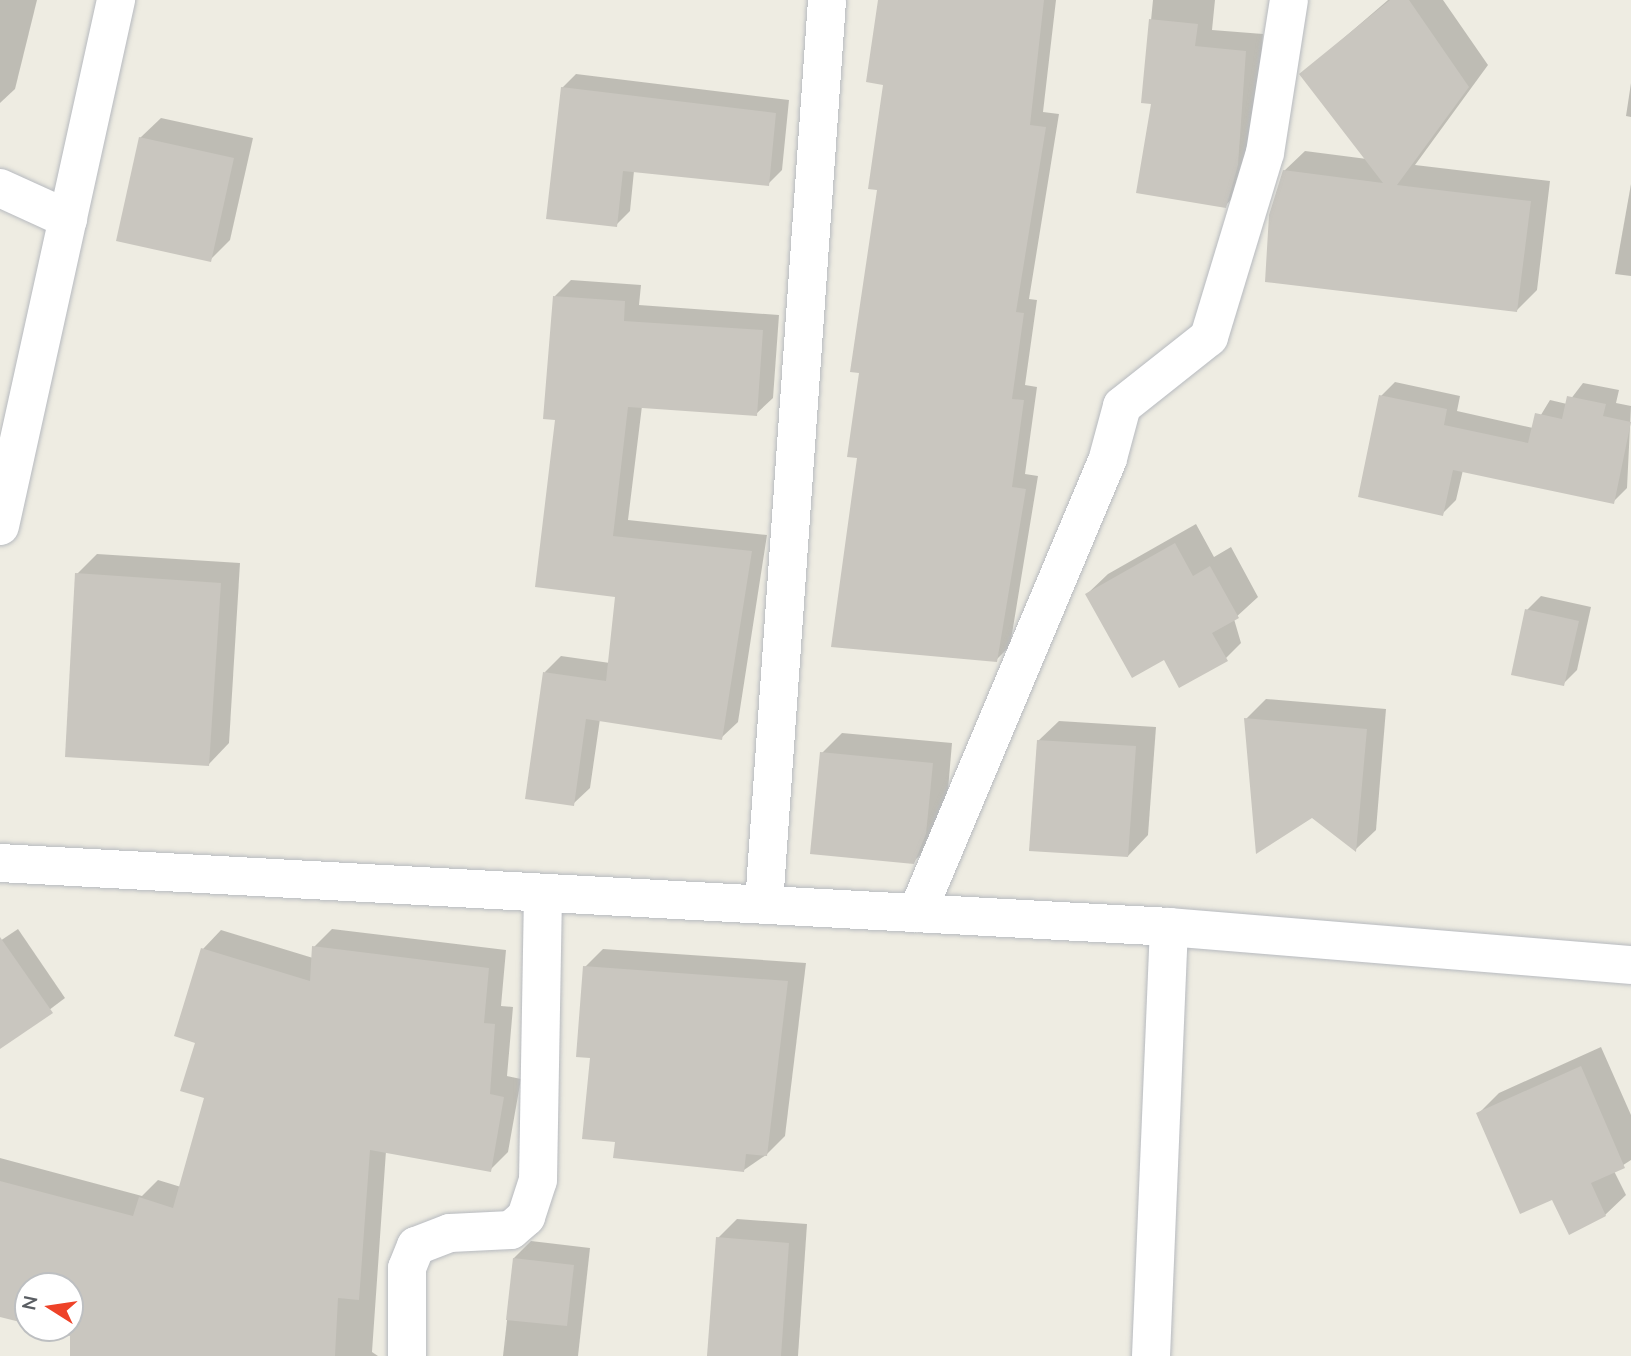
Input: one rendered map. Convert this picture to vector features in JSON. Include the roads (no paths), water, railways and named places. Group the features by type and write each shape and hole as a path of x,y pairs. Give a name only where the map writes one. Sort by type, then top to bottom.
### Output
{"street":[{"path":"0,526 116,0"},
{"path":"764,904 827,0"},
{"path":"917,913 1108,458 1122,406 1209,337 1265,153 1289,0"},
{"path":"0,188 68,219"},
{"path":"0,863 1169,927 1631,965"},
{"path":"407,1356 407,1268 416,1246 450,1233 511,1230 526,1217 538,1180 543,893"},
{"path":"1152,1356 1169,927"}]}
